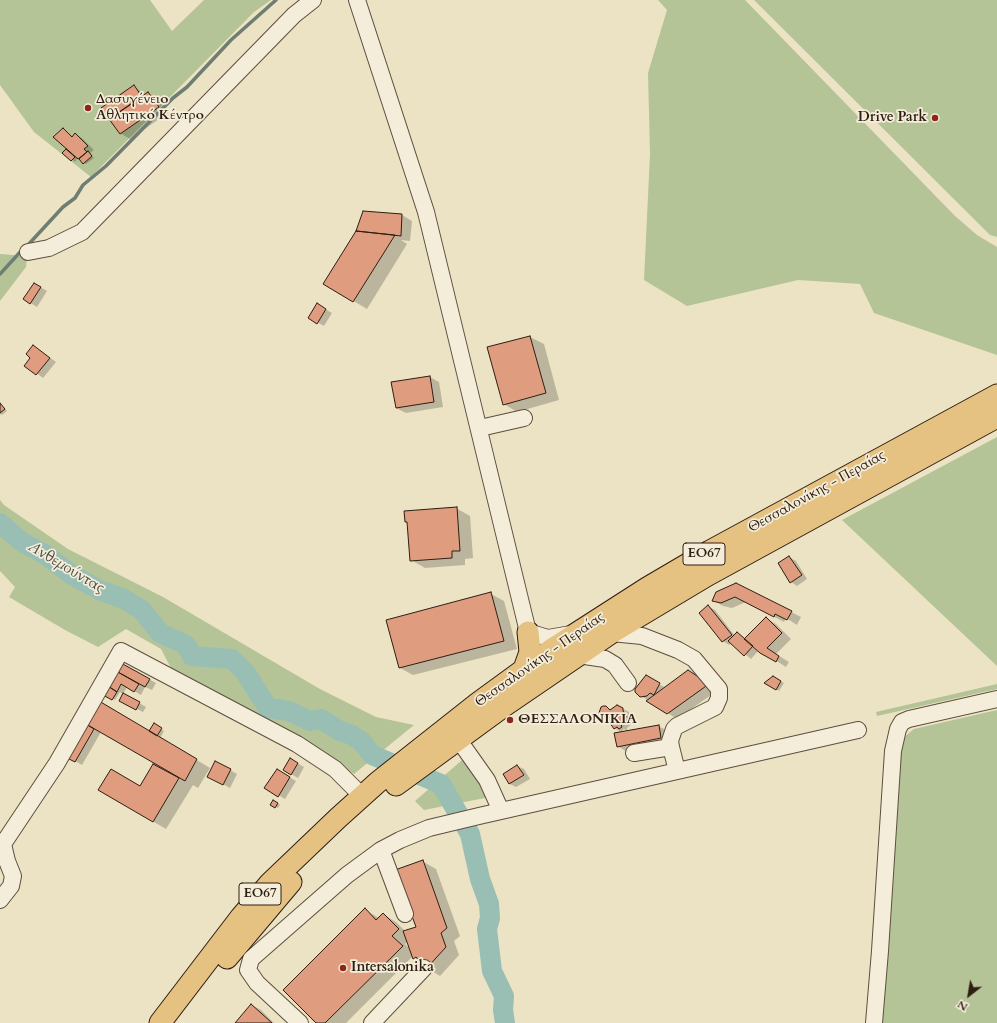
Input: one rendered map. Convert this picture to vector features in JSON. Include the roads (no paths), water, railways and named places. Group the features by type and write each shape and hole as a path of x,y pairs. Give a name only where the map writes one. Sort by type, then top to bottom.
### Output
{"main road":[{"name":"Θεσσαλονίκης - Περαίας","path":"176,1023 237,945 281,893 341,834 384,786 434,746 524,669 576,632 710,551 997,395"},
{"name":"Θεσσαλονίκης - Περαίας","path":"434,746 458,739 578,654 708,575 997,417"},
{"path":"524,669 530,652 528,632"},
{"name":"Θεσσαλονίκης - Περαίας","path":"160,1023 257,898 310,844 362,796 384,786"}],"street":[{"path":"28,252 49,248 82,232 294,15 313,0"},
{"path":"357,0 426,212 480,428 528,632 548,638 576,632"},
{"path":"480,428 524,418"},
{"path":"611,633 642,636 678,650 694,659 719,689 719,698 715,707 677,726 670,741 670,747 677,771"},
{"path":"0,900 11,886 13,876 7,861 3,844 57,763 121,651 297,744 335,769 362,796"},
{"path":"578,654 606,659 615,665 628,683"},
{"path":"874,1023 893,752 898,729 902,722 909,719 997,699"},
{"path":"300,1023 253,977 248,970 251,959 333,887 381,850 429,828 858,730"},
{"path":"458,739 487,780 501,811"},
{"path":"634,753 670,747"},
{"path":"381,850 405,914"},
{"path":"372,1023 424,968"}],"waterway":[{"path":"27,246 63,207 75,198 83,185 106,166 173,98 187,87 231,40 276,0"},
{"path":"0,274 22,250"},
{"name":"Ανθεμούντας","path":"0,523 22,542 46,555 72,575 99,590 124,599 142,610 160,633 186,645 192,656 232,659 245,672 268,708 289,711 310,721 321,719 340,731 352,735 362,742 372,755 441,784 470,834 480,879 489,904 490,918 487,929 492,971 504,996 503,1010 505,1023"}],"place":[{"name":"Δασυγένειο Αθλητικό Κέντρο","path":"88,108"},
{"name":"Drive Park","path":"935,118"},
{"name":"ΘΕΣΣΑΛΟΝΙΚΙΑ","path":"510,720"},
{"name":"Intersalonika","path":"343,968"}]}
